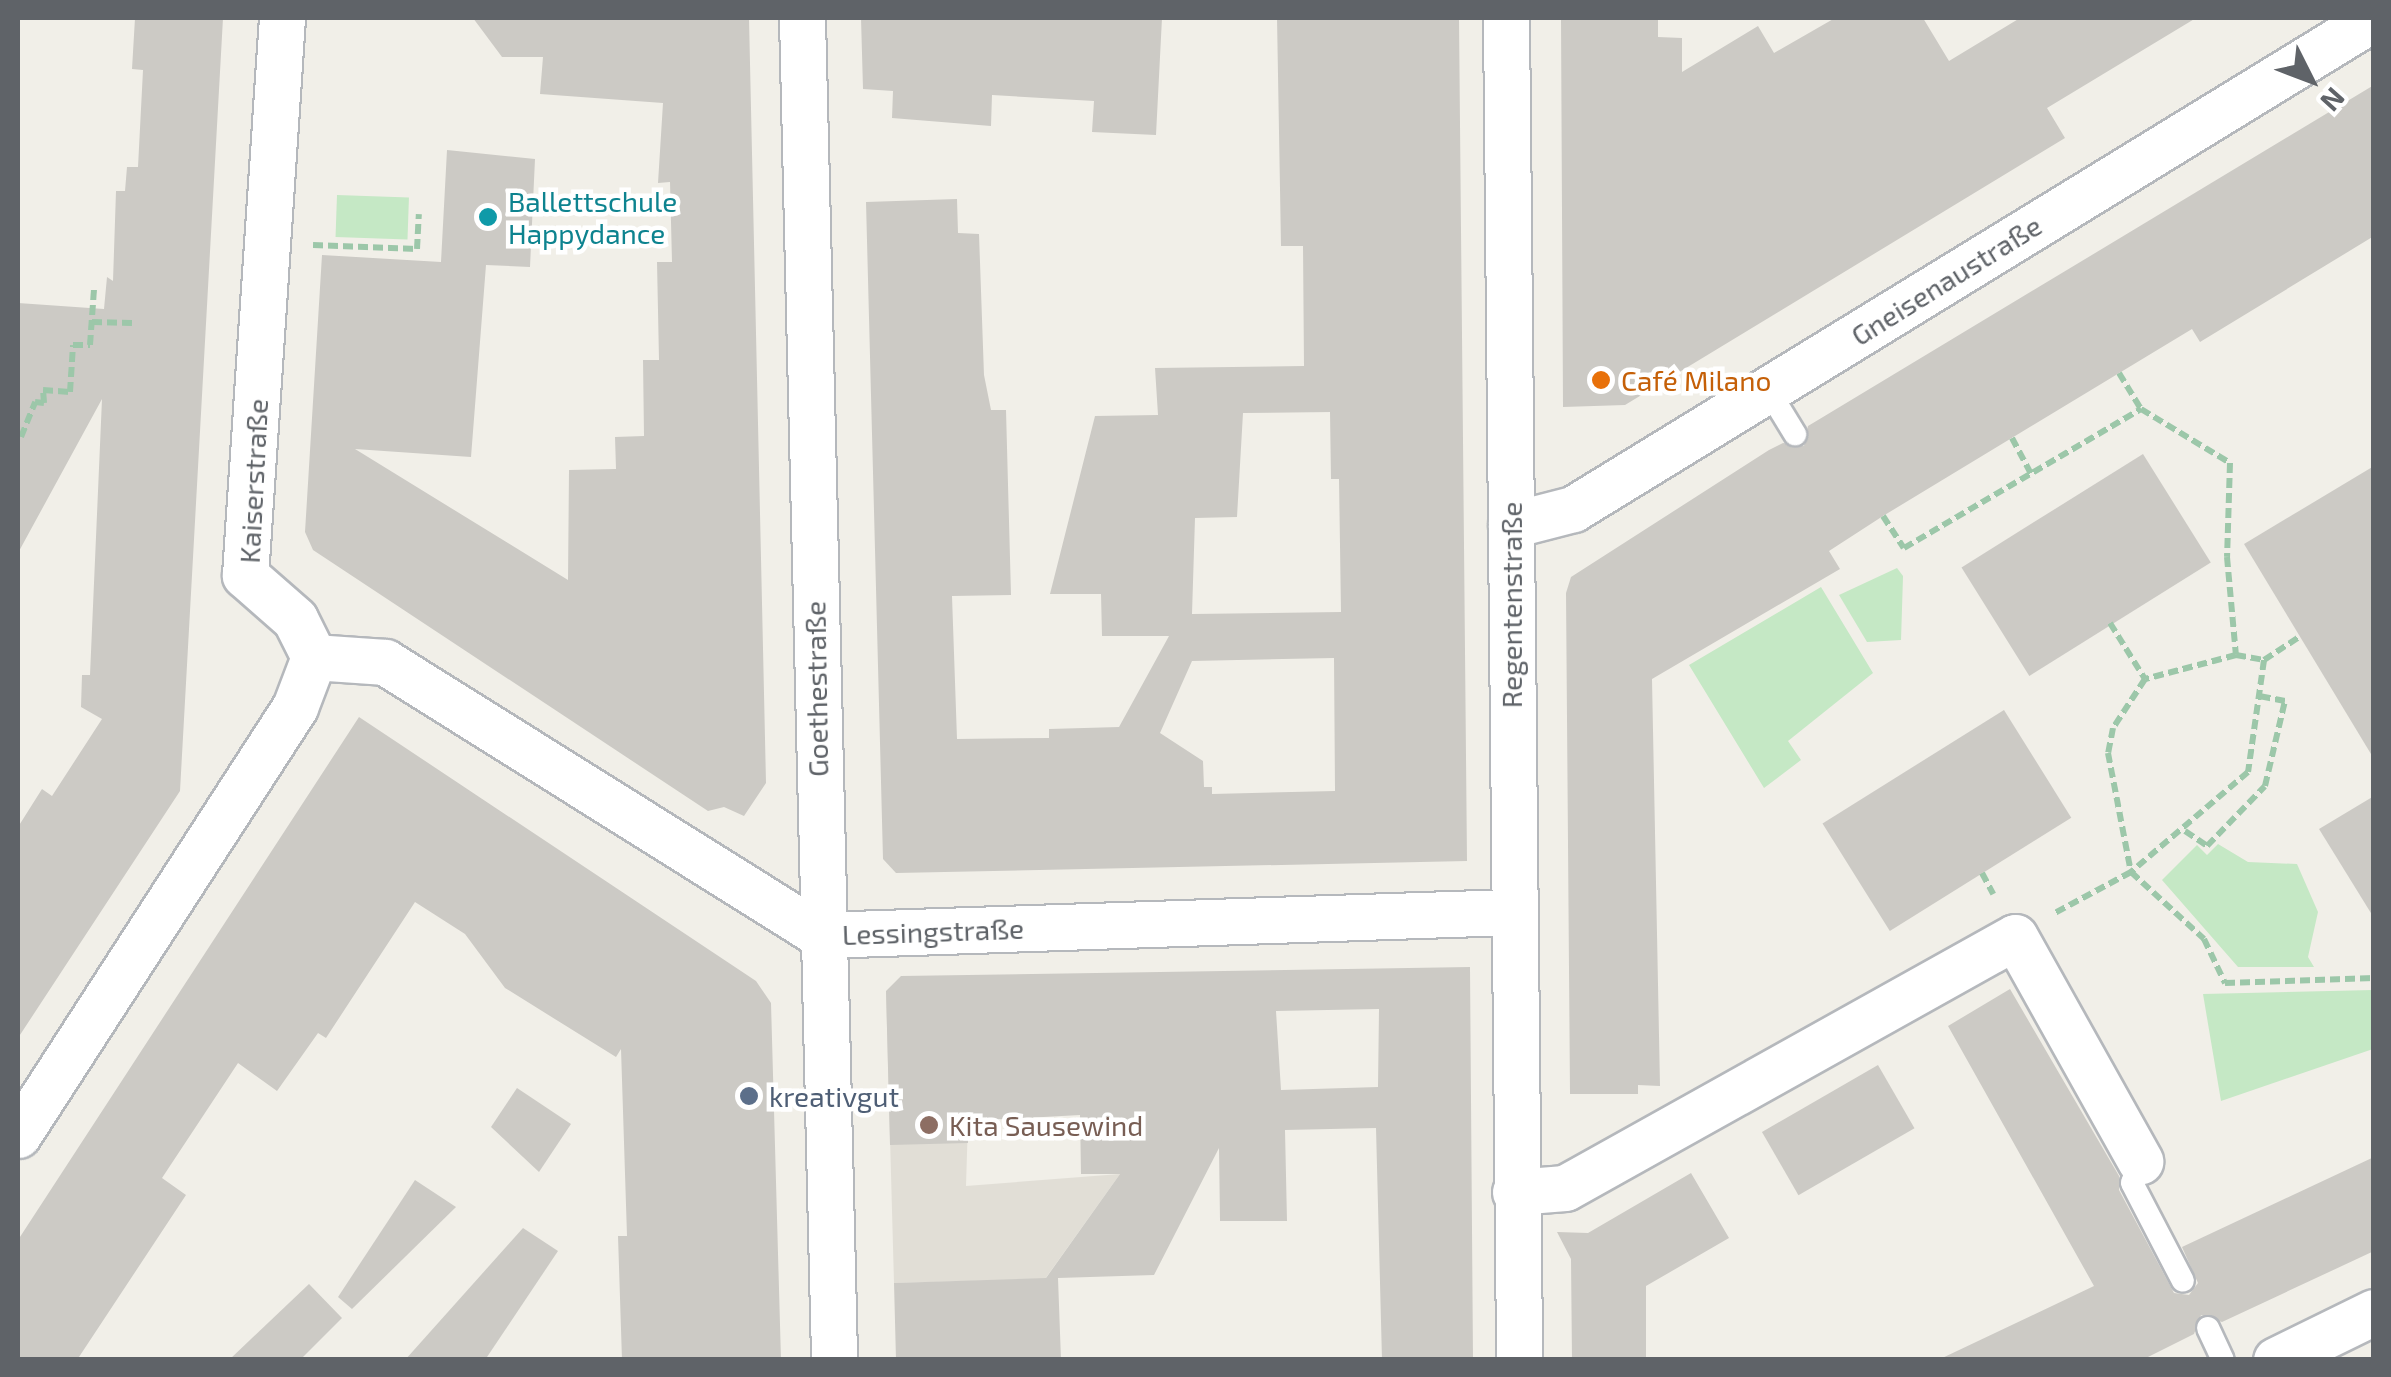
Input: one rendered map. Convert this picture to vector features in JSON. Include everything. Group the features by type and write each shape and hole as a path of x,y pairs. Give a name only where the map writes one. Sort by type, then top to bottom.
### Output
{"street":[{"name":"Kaiserstraße","path":"282,18 245,575 294,619 314,658"},
{"name":"Goethestraße","path":"802,18 820,935 834,1360"},
{"name":"Regentenstraße","path":"1506,18 1510,912 1518,1360"},
{"name":"Gneisenaustraße","path":"1511,525 1573,509 2374,18"},
{"name":"Lessingstraße","path":"314,658 385,662 820,935 1510,912"},
{"path":"18,1135 296,707 314,658"},
{"path":"1515,1192 1565,1188 2015,937 2140,1161"},
{"path":"2276,1360 2374,1312"}],"lane":[{"path":"1768,390 1796,434"},
{"path":"2140,1161 2132,1183 2183,1280"},
{"path":"2208,1328 2223,1360"}],"path":[{"path":"267,243 418,250 419,214"},
{"path":"21,437 36,402 44,403 43,390 70,392 73,345 90,346 94,289"},
{"path":"92,322 132,324"},
{"path":"2120,372 2141,409 2230,463 2227,557 2236,655"},
{"path":"1883,516 1904,548 2141,409"},
{"path":"2012,438 2031,474"},
{"path":"2110,624 2145,679"},
{"path":"2299,637 2264,660 2236,655 2145,679 2113,728 2108,754 2131,872 2204,939 2225,983 2374,978"},
{"path":"2131,872 2185,830 2248,772 2264,660"},
{"path":"2185,830 2207,846 2265,786 2284,701 2260,696"}],"shaded area":[{"name":"Kita Sausewind","path":"886,991 968,1121 966,1186 1120,1174 1045,1279 894,1283"}],"green space":[{"path":"337,195 409,198 407,239 336,237"},
{"path":"1897,568 1903,576 1901,640 1867,642 1839,595"},
{"path":"1821,587 1873,673 1788,741 1801,760 1764,788 1689,665"},
{"path":"2218,844 2248,862 2297,864 2318,912 2308,957 2314,967 2238,967 2162,880 2197,845 2207,855"},
{"path":"2373,990 2373,1049 2221,1101 2203,994"}],"building":[{"path":"135,18 223,18 180,791 18,1038 18,827 42,789 52,796 102,719 81,707 82,675 90,675 102,399 18,553 18,303 104,309 107,277 113,281 116,191 125,191 127,167 138,167 143,70 132,69"},
{"path":"473,18 749,18 766,783 744,816 724,807 708,811 313,550 305,532 322,255 441,262 447,150 535,159 530,267 486,265 471,457 355,449 568,580 569,470 616,469 615,437 644,436 643,360 659,360 657,262 672,262 670,182 658,183 663,103 540,94 543,57 502,57"},
{"path":"861,18 1162,18 1156,135 1092,132 1094,101 992,95 991,126 892,118 893,91 863,89"},
{"path":"1277,18 1459,18 1467,861 896,873 883,859 866,202 957,199 958,233 979,234 984,375 991,410 1006,410 1011,595 952,596 957,739 1049,738 1049,729 1119,727 1169,636 1102,636 1101,594 1050,594 1095,416 1158,415 1155,368 1304,366 1303,246 1281,246","holes":["1330,412 1331,479 1339,479 1341,612 1192,614 1195,518 1237,517 1243,413","1334,658 1335,791 1212,794 1212,787 1204,787 1203,761 1160,733 1192,661"]},
{"path":"1561,18 1658,18 1658,37 1682,38 1682,72 1758,26 1774,53 1835,18 1923,18 1949,61 2020,18 2196,18 2047,108 2065,138 1625,405 1563,407"},
{"path":"2374,85 2374,236 2200,342 2192,329 1883,516 1829,551 1840,569 1652,679 1660,1086 1638,1085 1638,1094 1570,1094 1566,593 1571,577 1769,450 1783,443 1804,446 1808,426"},
{"path":"2143,454 2211,563 2029,676 1962,567"},
{"path":"2374,466 2374,759 2244,544"},
{"path":"2004,710 2071,818 1890,931 1823,823"},
{"path":"359,717 756,981 771,1003 781,1360 622,1360 618,1236 627,1236 621,1049 616,1057 505,988 465,934 415,902 326,1038 318,1033 277,1091 238,1063 162,1178 186,1195 77,1360 18,1360 18,1240"},
{"path":"2374,796 2374,918 2319,829"},
{"path":"1470,967 1473,1360 1382,1360 1376,1128 1285,1130 1287,1221 1220,1221 1219,1148 1154,1275 1058,1278 1061,1360 896,1360 894,1283 1046,1278 1120,1174 1081,1174 1080,1115 968,1121 968,1143 890,1145 886,991 901,976","holes":["1379,1009 1378,1087 1281,1090 1276,1011"]},
{"path":"2010,989 2119,1176 2119,1190 2174,1293 2189,1295 2198,1283 2182,1247 2374,1157 2374,1251 2222,1322 2201,1315 2194,1334 2142,1360 1938,1360 2094,1286 1948,1026"},
{"path":"1878,1065 1914,1128 1798,1195 1762,1132"},
{"path":"517,1088 571,1124 539,1172 491,1127"},
{"path":"1691,1173 1729,1238 1646,1286 1646,1360 1572,1360 1571,1259 1557,1232 1588,1233"},
{"path":"415,1180 456,1207 352,1309 338,1297"},
{"path":"523,1228 558,1251 485,1360 405,1360"},
{"path":"309,1284 342,1318 300,1360 229,1360"}],"place":[{"name":"Ballettschule Happydance","path":"488,217"},
{"name":"Café Milano","path":"1601,380"},
{"name":"kreativgut","path":"749,1096"},
{"name":"Kita Sausewind","path":"929,1125"}]}
